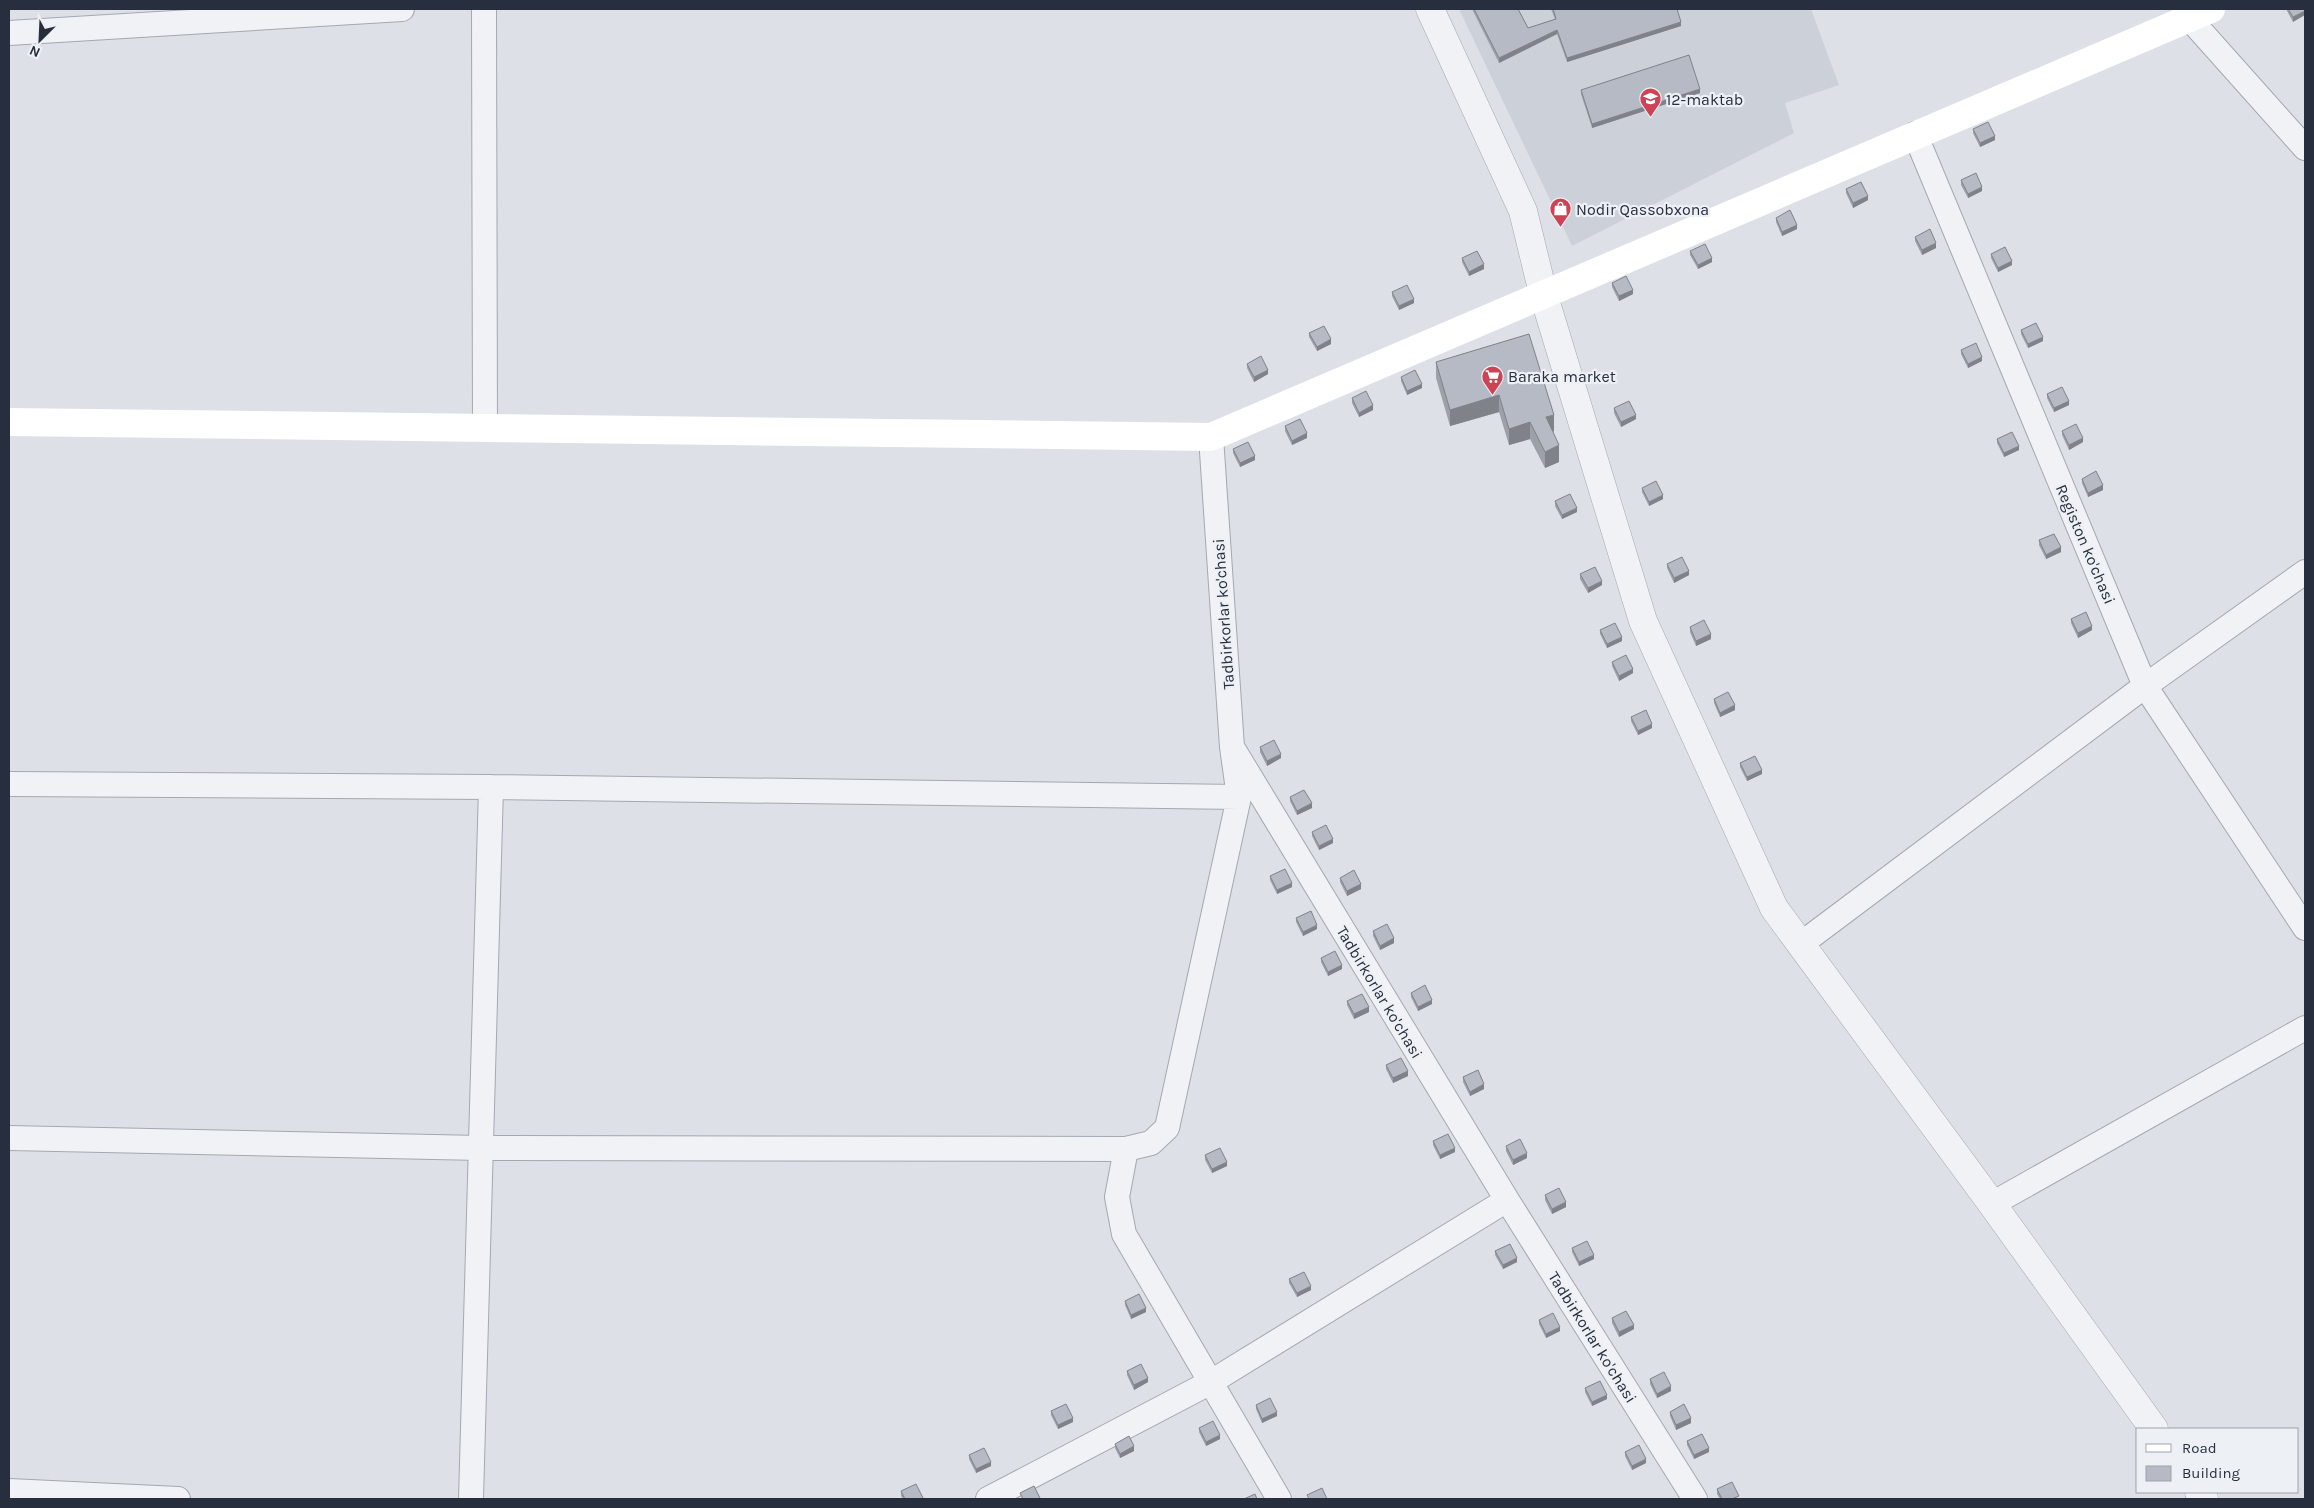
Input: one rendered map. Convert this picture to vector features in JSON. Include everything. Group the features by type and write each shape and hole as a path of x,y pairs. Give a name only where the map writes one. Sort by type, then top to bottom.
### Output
{"main road":[{"path":"9,422 1211,437 1543,293 2200,13"}],"street":[{"path":"9,33 402,9"},
{"path":"484,9 485,427"},
{"path":"1430,9 1523,211 1543,293 1642,621 1774,908 1992,1204 2153,1428"},
{"path":"2200,13 2305,148"},
{"name":"Registon ko'chasi","path":"1915,134 2145,686 2305,928"},
{"name":"Tadbirkorlar ko'chasi","path":"1211,437 1232,747 1507,1200 1695,1499"},
{"path":"1801,944 2145,686 2305,572"},
{"path":"9,1138 481,1148 1126,1149 1151,1143 1167,1128 1239,797 1232,747"},
{"path":"9,784 491,787 1239,797"},
{"path":"471,1499 491,787"},
{"path":"1992,1204 2305,1028"},
{"path":"1126,1149 1117,1197 1124,1234 1279,1499"},
{"path":"988,1499 1210,1382 1507,1200"},
{"path":"9,1490 178,1499"}],"shaded area":[{"name":"12-maktab","path":"1459,9 1811,9 1839,85 1785,103 1794,133 1572,246"}],"building":[{"path":"1474,9 1518,9 1528,28 1556,19 1553,9 1677,9 1681,22 1567,58 1557,30 1499,58"},
{"path":"2288,9 2305,9 2305,11 2293,17"},
{"path":"1689,55 1700,89 1592,124 1581,90"},
{"path":"1988,122 1995,136 1980,143 1973,129"},
{"path":"1976,173 1982,187 1968,194 1961,180"},
{"path":"1861,182 1868,196 1853,203 1846,189"},
{"path":"1790,210 1797,225 1782,232 1776,218"},
{"path":"1930,229 1936,243 1922,250 1915,237"},
{"path":"1705,244 1712,258 1698,265 1690,251"},
{"path":"2005,247 2012,261 1998,268 1991,254"},
{"path":"1477,251 1484,264 1469,272 1462,258"},
{"path":"1626,276 1633,290 1619,296 1612,283"},
{"path":"1407,285 1414,299 1399,306 1392,292"},
{"path":"2036,323 2043,337 2028,344 2021,330"},
{"path":"1324,326 1331,339 1317,347 1309,333"},
{"name":"Baraka market","path":"1529,334 1554,415 1546,417 1559,445 1545,452 1530,422 1509,429 1499,395 1450,410 1436,362"},
{"path":"1976,343 1982,357 1968,364 1961,350"},
{"path":"1261,356 1268,370 1254,377 1247,364"},
{"path":"1415,370 1422,384 1407,391 1401,377"},
{"path":"2062,387 2069,401 2054,408 2047,394"},
{"path":"1366,391 1373,405 1359,413 1352,398"},
{"path":"1629,401 1636,415 1621,422 1614,408"},
{"path":"1300,419 1307,433 1292,441 1285,426"},
{"path":"2076,424 2083,438 2069,445 2062,431"},
{"path":"2012,432 2019,446 2004,453 1997,439"},
{"path":"1248,442 1255,456 1240,463 1233,449"},
{"path":"2096,471 2103,485 2088,493 2082,479"},
{"path":"1656,481 1663,495 1649,502 1642,488"},
{"path":"1570,494 1577,508 1562,515 1555,501"},
{"path":"2054,534 2061,547 2046,555 2039,540"},
{"path":"1682,557 1689,571 1674,578 1667,564"},
{"path":"1595,567 1602,581 1588,588 1580,574"},
{"path":"2086,612 2092,626 2078,633 2071,619"},
{"path":"1704,620 1711,634 1696,641 1690,627"},
{"path":"1615,623 1622,637 1607,644 1600,630"},
{"path":"1626,655 1633,669 1619,676 1612,662"},
{"path":"1728,692 1735,705 1720,713 1714,699"},
{"path":"1646,710 1652,724 1638,731 1631,717"},
{"path":"1274,740 1281,754 1267,761 1260,747"},
{"path":"1755,756 1762,770 1747,777 1740,763"},
{"path":"1304,790 1312,803 1297,811 1290,797"},
{"path":"1326,825 1333,839 1319,846 1312,832"},
{"path":"1285,869 1292,883 1277,890 1270,876"},
{"path":"1354,870 1361,884 1347,891 1340,878"},
{"path":"1311,911 1317,925 1303,932 1296,918"},
{"path":"1387,924 1394,938 1380,946 1373,931"},
{"path":"1335,951 1342,965 1328,972 1321,958"},
{"path":"1425,985 1432,1000 1418,1007 1411,993"},
{"path":"1362,994 1369,1007 1354,1014 1347,1001"},
{"path":"1401,1058 1408,1071 1393,1078 1386,1065"},
{"path":"1478,1070 1484,1084 1470,1092 1463,1077"},
{"path":"1448,1134 1455,1148 1440,1155 1433,1141"},
{"path":"1520,1139 1527,1153 1513,1160 1506,1146"},
{"path":"1220,1148 1227,1162 1212,1169 1205,1155"},
{"path":"1559,1188 1566,1202 1552,1209 1545,1195"},
{"path":"1587,1241 1594,1255 1579,1262 1572,1248"},
{"path":"1510,1244 1517,1258 1503,1265 1495,1251"},
{"path":"1304,1272 1311,1286 1297,1293 1289,1279"},
{"path":"1139,1294 1146,1308 1131,1315 1125,1301"},
{"path":"1626,1311 1634,1325 1619,1332 1612,1318"},
{"path":"1553,1313 1560,1327 1546,1334 1539,1320"},
{"path":"1141,1364 1148,1378 1134,1385 1127,1371"},
{"path":"1664,1372 1671,1386 1657,1394 1650,1379"},
{"path":"1600,1381 1607,1395 1592,1402 1585,1388"},
{"path":"1270,1398 1277,1412 1262,1419 1256,1405"},
{"path":"1066,1404 1073,1418 1058,1425 1051,1411"},
{"path":"1684,1404 1691,1418 1676,1425 1670,1412"},
{"path":"1213,1421 1220,1435 1206,1442 1199,1428"},
{"path":"1702,1434 1709,1448 1694,1455 1687,1441"},
{"path":"1129,1436 1134,1446 1120,1454 1115,1444"},
{"path":"1639,1445 1646,1459 1632,1466 1625,1452"},
{"path":"984,1448 991,1462 976,1469 969,1455"},
{"path":"1732,1482 1739,1496 1732,1499 1722,1499 1717,1489"},
{"path":"916,1484 923,1498 905,1499 901,1491"},
{"path":"1034,1486 1040,1498 1023,1499 1020,1493"},
{"path":"1322,1488 1327,1499 1309,1499 1307,1495"},
{"path":"1255,1494 1257,1499 1244,1499"}],"place":[{"name":"12-maktab","path":"1650,118"},
{"name":"Nodir Qassobxona","path":"1560,228"},
{"name":"Baraka market","path":"1492,395"}]}
